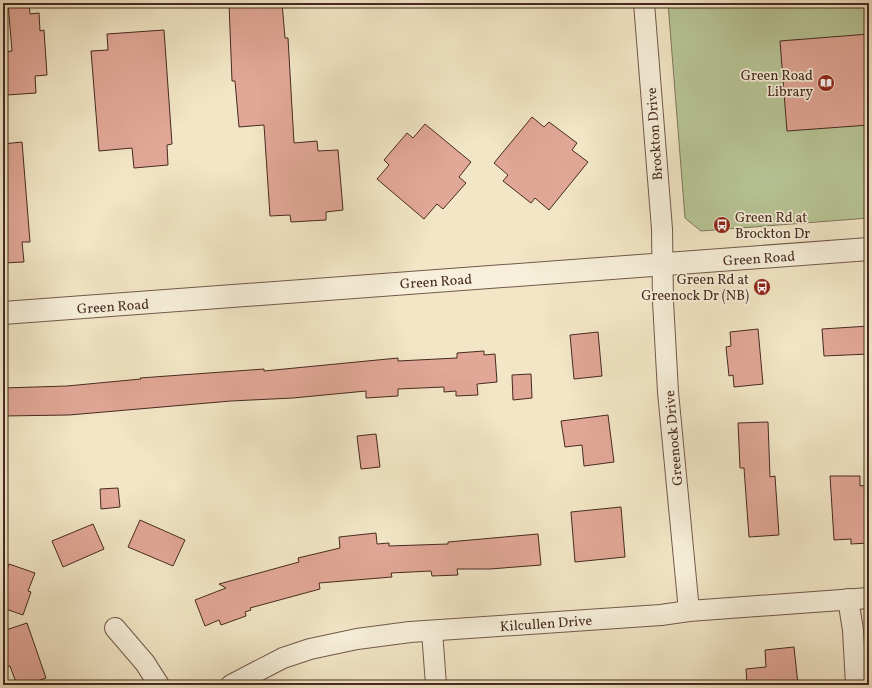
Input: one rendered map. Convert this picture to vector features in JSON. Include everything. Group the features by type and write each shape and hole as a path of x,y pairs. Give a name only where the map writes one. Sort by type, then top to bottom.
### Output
{"street":[{"name":"Brockton Drive","path":"644,3 663,264"},
{"name":"Green Road","path":"3,313 869,250"},
{"name":"Greenock Drive","path":"663,264 663,301 668,392 688,611"},
{"name":"Kilcullen Drive","path":"231,685 283,658 310,649 357,639 432,631 661,615 688,611 869,598"},
{"path":"848,599 853,630 856,685"},
{"path":"115,628 145,663 159,685"},
{"path":"432,631 436,685"}],"green space":[{"path":"668,3 869,3 869,218 701,231 685,218"}],"building":[{"path":"8,3 29,3 30,14 39,13 40,31 44,30 47,75 35,76 36,93 7,95 4,52 12,51"},
{"path":"229,3 282,3 285,38 288,38 294,143 317,141 318,151 338,150 343,210 326,212 326,220 291,222 290,215 270,216 264,125 239,127 235,81 232,81"},
{"path":"164,30 172,144 167,145 168,165 134,168 132,148 99,151 91,51 108,50 107,34"},
{"name":"Green Road Library","path":"869,34 869,125 787,131 780,41"},
{"path":"532,117 544,127 549,122 577,143 572,150 588,162 549,210 535,198 531,203 503,181 508,175 494,163"},
{"path":"425,124 471,162 459,177 466,183 443,209 437,204 424,219 377,179 389,165 384,160 407,133 413,138"},
{"path":"22,142 30,242 22,242 24,262 3,263 3,144"},
{"path":"869,326 869,354 824,356 822,329"},
{"path":"758,329 763,384 734,387 733,375 729,376 726,347 731,346 730,332"},
{"path":"598,332 602,376 574,379 570,335"},
{"path":"484,351 484,355 495,354 497,382 477,384 478,395 456,396 456,391 444,392 444,387 398,389 398,396 366,398 366,391 69,415 3,416 3,388 67,386 141,379 140,378 264,369 264,371 398,358 398,361 457,358 457,353"},
{"path":"531,374 532,398 513,400 512,375"},
{"path":"608,415 614,462 584,466 582,445 565,447 561,421"},
{"path":"768,422 770,477 775,476 779,535 749,537 744,468 740,468 738,423"},
{"path":"376,434 380,467 361,469 357,436"},
{"path":"830,476 860,476 860,486 869,485 869,543 851,544 851,539 834,540"},
{"path":"118,488 120,507 101,509 100,489"},
{"path":"621,507 625,557 575,562 571,512"},
{"path":"140,520 185,540 173,566 128,547"},
{"path":"93,524 104,549 63,567 52,541"},
{"path":"376,533 377,544 389,543 389,546 448,544 448,542 538,534 541,565 490,569 457,569 458,575 432,576 431,571 391,573 392,577 319,583 320,589 250,608 251,610 245,612 246,616 221,625 219,620 205,626 195,600 226,588 219,584 299,562 298,558 340,548 339,537"},
{"path":"9,564 35,573 28,591 31,592 23,615 3,608 3,581"},
{"path":"27,623 46,678 26,685 17,685 10,666 3,668 3,631"},
{"path":"794,647 798,685 747,685 746,669 766,667 765,650"}],"place":[{"name":"Green Road Library","path":"826,83"},
{"name":"Green Rd at Brockton Dr","path":"722,225"},
{"name":"Green Rd at Greenock Dr (NB)","path":"762,287"}]}
